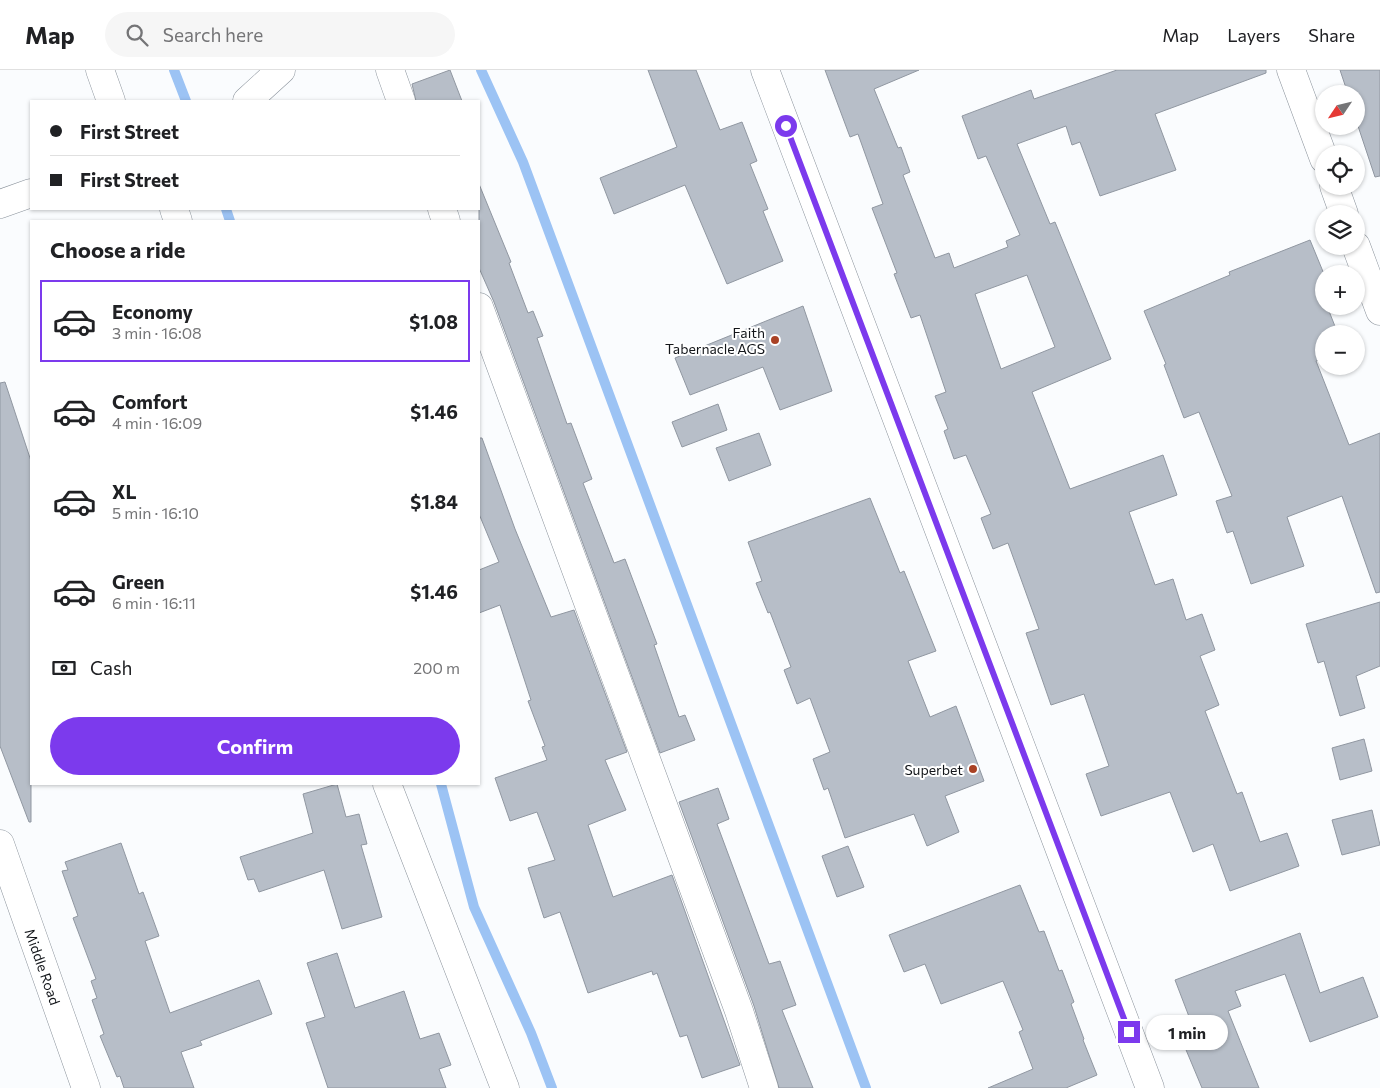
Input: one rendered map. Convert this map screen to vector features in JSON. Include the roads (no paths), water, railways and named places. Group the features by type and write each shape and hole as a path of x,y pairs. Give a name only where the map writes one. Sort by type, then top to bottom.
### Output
{"street":[{"path":"100,70 111,100"},
{"path":"390,70 401,100"},
{"path":"765,70 1150,1088"},
{"path":"1291,70 1319,145"},
{"path":"247,100 272,73"},
{"path":"0,204 30,193"},
{"path":"1359,255 1380,311"},
{"path":"480,310 736,1002 764,1088"},
{"path":"387,785 505,1088"},
{"name":"Middle Road","path":"0,844 86,1088"}],"waterway":[{"path":"174,70 186,100"},
{"path":"481,70 523,162 866,1088"},
{"path":"226,210 230,220"},
{"path":"441,785 474,907 531,1033 552,1088"}],"place":[{"name":"Faith Tabernacle AGS","path":"775,340"},
{"name":"Superbet","path":"973,769"}]}
